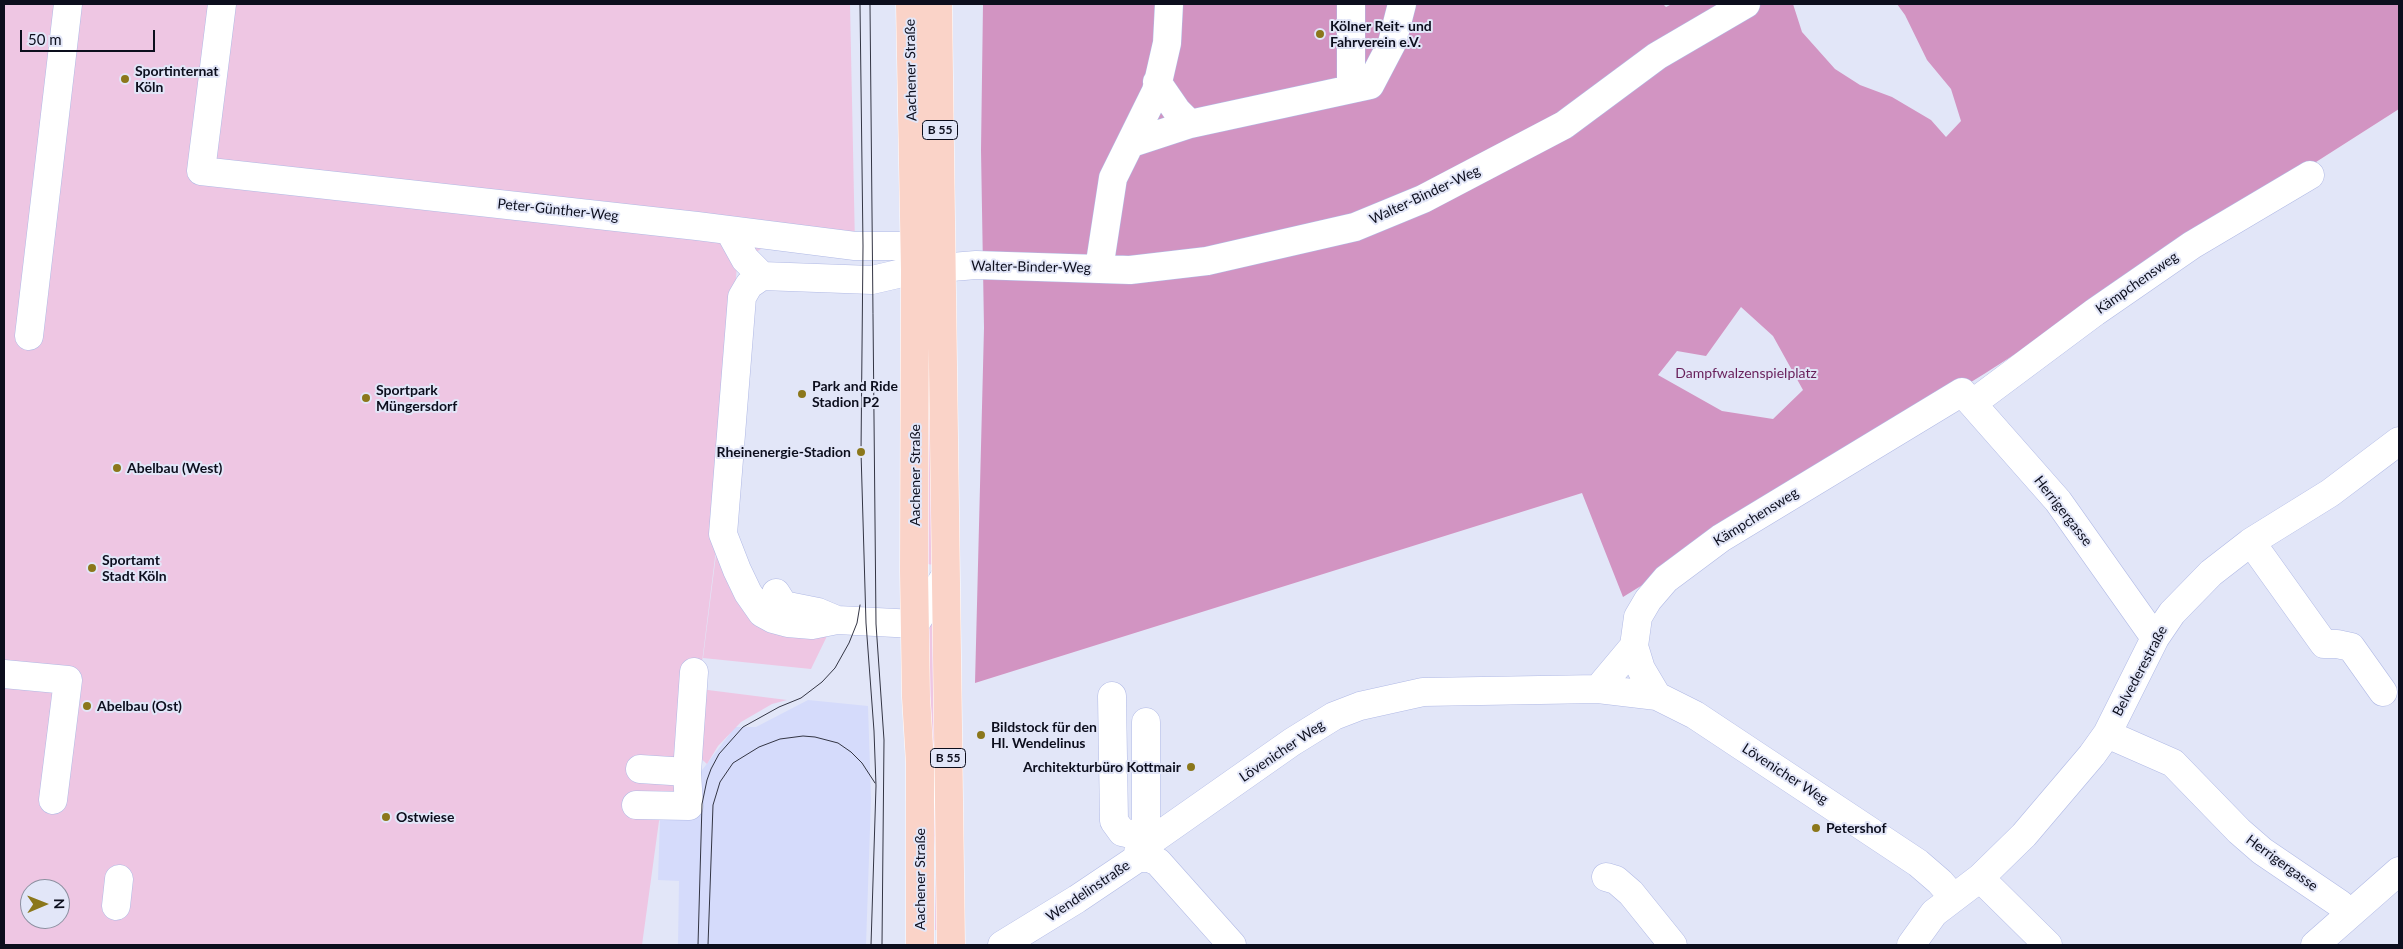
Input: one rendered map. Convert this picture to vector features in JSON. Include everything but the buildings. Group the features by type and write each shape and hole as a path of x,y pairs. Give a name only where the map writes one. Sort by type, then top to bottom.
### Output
{"main road":[{"name":"Aachener Straße","path":"910,4 914,258 915,624 920,763 923,942"},
{"name":"Aachener Straße","path":"938,4 944,578 951,945"}],"street":[{"path":"29,336 68,4"},
{"name":"Peter-Günther-Weg","path":"222,4 201,171 687,225 730,232 855,246 914,258"},
{"path":"1100,269 1113,178 1132,143 1156,91 1167,43 1169,4"},
{"path":"1351,4 1352,89"},
{"path":"1132,143 1190,124 1370,85 1392,43 1402,4"},
{"name":"Walter-Binder-Weg","path":"914,258 941,268 976,265 1130,270 1207,261 1355,227 1423,199 1564,125 1657,56 1746,4"},
{"path":"1157,82 1177,111 1190,124"},
{"name":"Kämpchensweg","path":"1657,696 1641,669 1634,646 1638,617 1648,600 1673,573 1721,538 2095,312 2192,245 2310,175"},
{"path":"730,232 745,259 770,284"},
{"path":"914,258 879,279 749,285 742,297 723,534 748,593 762,612 780,621 812,625 837,620 915,624 944,578"},
{"name":"Herrigergasse","path":"1960,392 2058,501 2155,638"},
{"name":"Belvederestraße","path":"1911,945 1934,913 1980,878 2030,828 2060,794 2106,734 2155,638 2172,613 2211,573 2251,542 2330,494 2399,442"},
{"path":"2251,542 2324,644 2351,647 2383,692"},
{"path":"776,593 783,604 818,612 837,620"},
{"path":"1598,689 1634,646"},
{"path":"636,805 689,806 688,784 694,672"},
{"path":"4,674 68,680 53,800"},
{"name":"Lövenicher Weg","path":"1139,847 1151,841 1292,742 1334,716 1360,706 1423,692 1598,689 1657,696 1695,715 1894,847 1940,882 1953,897"},
{"path":"1112,696 1114,821 1122,832 1139,847 1146,822 1146,722"},
{"name":"Herrigergasse","path":"2106,734 2173,763 2250,841 2340,904"},
{"path":"640,769 688,784"},
{"name":"Wendelinstraße","path":"1014,942 1139,847 1149,858 1158,862 1232,945"},
{"path":"2315,945 2399,871"},
{"path":"1606,877 1616,880 1631,894 1674,945"},
{"path":"116,906 119,878"},
{"path":"1980,878 2048,945"}],"shaded area":[{"name":"Sportpark Müngersdorf","path":"4,4 850,4 855,246 780,237 737,264 718,533 693,735 693,776 659,821 642,945 4,945"},
{"path":"983,4 1663,4 1666,7 1672,4 1793,4 1802,32 1835,69 1860,85 1892,97 1931,120 1946,137 1961,121 1951,89 1927,60 1905,15 1897,4 2399,4 2399,109 1984,374 1623,597 1582,493 975,683 984,328 981,150","holes":["1741,307 1773,336 1803,390 1773,419 1722,411 1658,375 1677,351 1706,356"]},
{"path":"927,403 935,449 934,565 927,564"},
{"path":"717,547 745,599 828,634 811,669 703,658"},
{"path":"933,612 941,930 935,930 936,863 930,779 926,621"},
{"path":"700,689 787,700 772,704 741,722 718,746 707,764 698,756"},
{"path":"808,700 868,706 871,799 866,945 678,945 679,881 658,880 660,818 696,778 735,727 756,727"}],"tram line":[{"path":"860,4 863,246 861,452 866,623 876,786 871,945"},
{"path":"870,4 876,624 884,740 882,945"},
{"path":"698,945 702,804 711,769 719,754 743,727 779,707 801,698 822,682 835,668 849,643 857,623 860,605"},
{"path":"708,945 713,805 720,782 733,763 759,747 780,739 803,736 815,737 838,743 851,752 862,763 875,783"}],"place":[{"name":"Kölner Reit- und Fahrverein e.V.","path":"1320,34"},
{"name":"Sportinternat Köln","path":"125,79"},
{"name":"Park and Ride Stadion P2","path":"802,394"},
{"name":"Sportpark Müngersdorf","path":"366,398"},
{"name":"Rheinenergie-Stadion","path":"861,452"},
{"name":"Abelbau (West)","path":"117,468"},
{"name":"Sportamt Stadt Köln","path":"92,568"},
{"name":"Abelbau (Ost)","path":"87,706"},
{"name":"Bildstock für den Hl. Wendelinus","path":"981,735"},
{"name":"Architekturbüro Kottmair","path":"1191,767"},
{"name":"Ostwiese","path":"386,817"},
{"name":"Petershof","path":"1816,828"}],"park label":[{"name":"Dampfwalzenspielplatz","path":"1746,373"}]}
